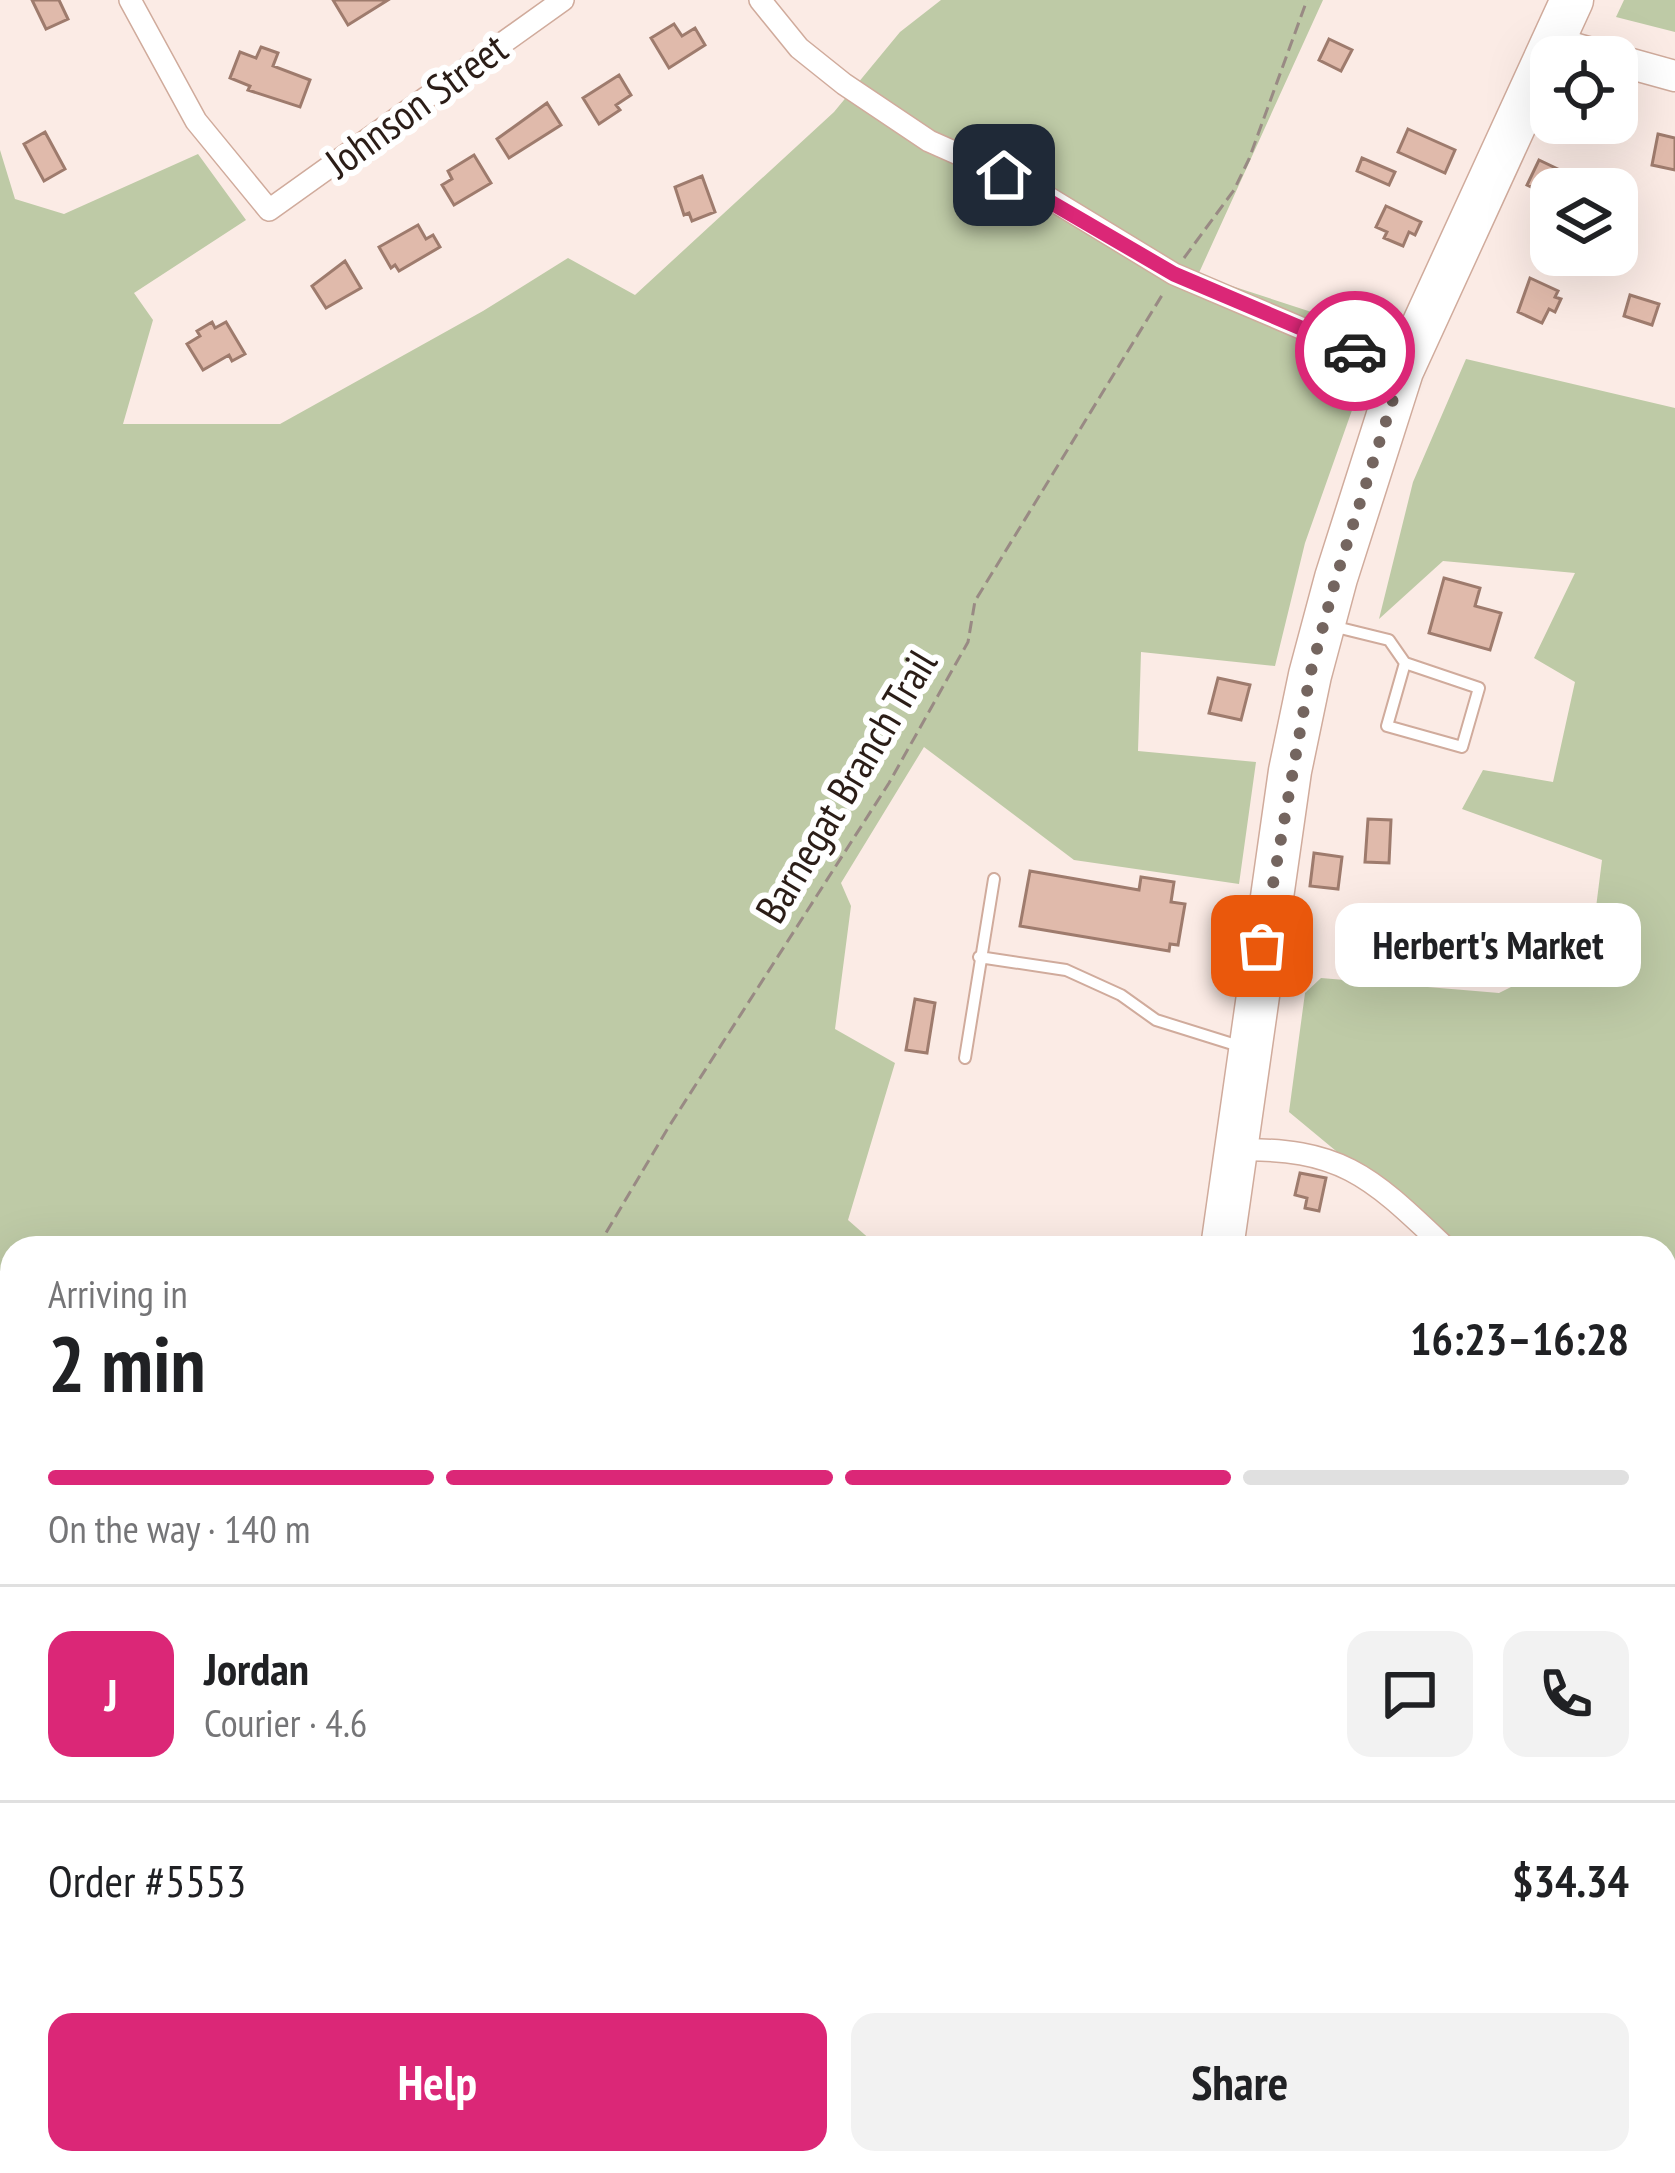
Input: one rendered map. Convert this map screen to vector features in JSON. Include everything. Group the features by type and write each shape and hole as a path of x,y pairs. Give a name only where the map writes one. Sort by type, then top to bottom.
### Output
{"highway":[{"path":"1555,36 1572,0"},
{"path":"1224,1236 1290,771 1323,624 1402,371 1530,91"}],"street":[{"name":"Johnson Street","path":"130,0 196,121 269,210 563,0"},
{"path":"760,0 799,48 844,85 929,141 1026,184 1174,274 1402,371"},
{"path":"1638,66 1675,76"},
{"path":"1235,1150 1270,1149 1325,1158 1379,1184 1433,1236"}],"lane":[{"path":"1323,624 1389,640 1405,662 1479,688 1462,747 1387,726 1405,662"},
{"path":"965,1058 994,879"},
{"path":"979,957 1066,970 1121,995 1156,1020 1248,1049"}],"path":[{"path":"1182,261 1234,190 1249,159 1307,0"},
{"name":"Barnegat Branch Trail","path":"604,1236 889,783 968,642 975,601 1167,287"}],"green space":[{"path":"941,0 1323,0 1198,275 1379,334 1305,543 1275,666 1141,652 1138,751 1256,762 1239,884 1074,860 924,747 841,883 851,906 835,1029 895,1063 848,1220 866,1236 0,1236 0,150 15,199 64,214 198,154 246,220 134,293 153,320 123,424 280,424 568,258 635,295 834,112 900,32"},
{"path":"1624,0 1675,0 1675,32 1616,17"},
{"path":"1466,359 1675,408 1675,1236 1439,1236 1289,1112 1305,993 1321,978 1499,993 1591,947 1602,860 1462,809 1483,770 1553,782 1575,682 1534,658 1575,573 1443,561 1379,619 1413,482"}],"building":[{"path":"32,0 59,0 68,19 46,29"},
{"path":"333,0 388,0 348,25"},
{"path":"674,24 682,36 695,28 705,45 669,68 651,38"},
{"path":"1329,39 1352,50 1341,71 1319,60"},
{"path":"261,47 278,53 273,66 310,80 300,107 248,90 250,86 230,78 240,52 256,58"},
{"path":"619,75 631,95 616,105 620,110 599,124 583,98"},
{"path":"547,103 561,125 509,158 497,139"},
{"path":"1408,129 1455,150 1445,173 1398,152"},
{"path":"45,132 65,169 44,181 24,144"},
{"path":"1658,134 1675,138 1675,170 1652,165"},
{"path":"474,155 491,183 454,205 442,185 452,179 448,171"},
{"path":"1362,158 1395,172 1389,185 1357,171"},
{"path":"702,176 715,212 692,221 689,213 684,215 675,187"},
{"path":"1386,206 1421,222 1403,246 1384,238 1387,232 1376,227"},
{"path":"418,225 426,239 433,235 440,247 399,271 395,265 391,268 379,247"},
{"path":"345,261 361,288 326,308 312,286"},
{"path":"1530,278 1558,291 1555,297 1561,299 1542,323 1518,312"},
{"path":"1630,295 1659,304 1652,325 1624,316"},
{"path":"212,322 215,328 226,322 245,354 232,361 229,355 203,370 187,344"},
{"path":"1444,578 1480,588 1475,606 1501,613 1490,650 1429,633"},
{"path":"1218,678 1250,685 1241,720 1209,713"},
{"path":"1368,819 1391,820 1389,863 1365,862"},
{"path":"1314,853 1342,857 1338,889 1310,886"},
{"path":"1030,871 1139,890 1141,877 1174,882 1171,902 1185,904 1178,945 1170,944 1169,951 1020,926"},
{"path":"915,999 935,1003 927,1053 906,1050"},
{"path":"1300,1173 1326,1178 1319,1211 1305,1208 1307,1198 1295,1195"}],"way so far":[{"path":"1262,946 1310,675 1402,371 1355,351"}],"place":[{"name":"Herbert's Market","path":"1262,946"}],"route":[{"path":"1004,175 1174,274 1355,351"}]}
